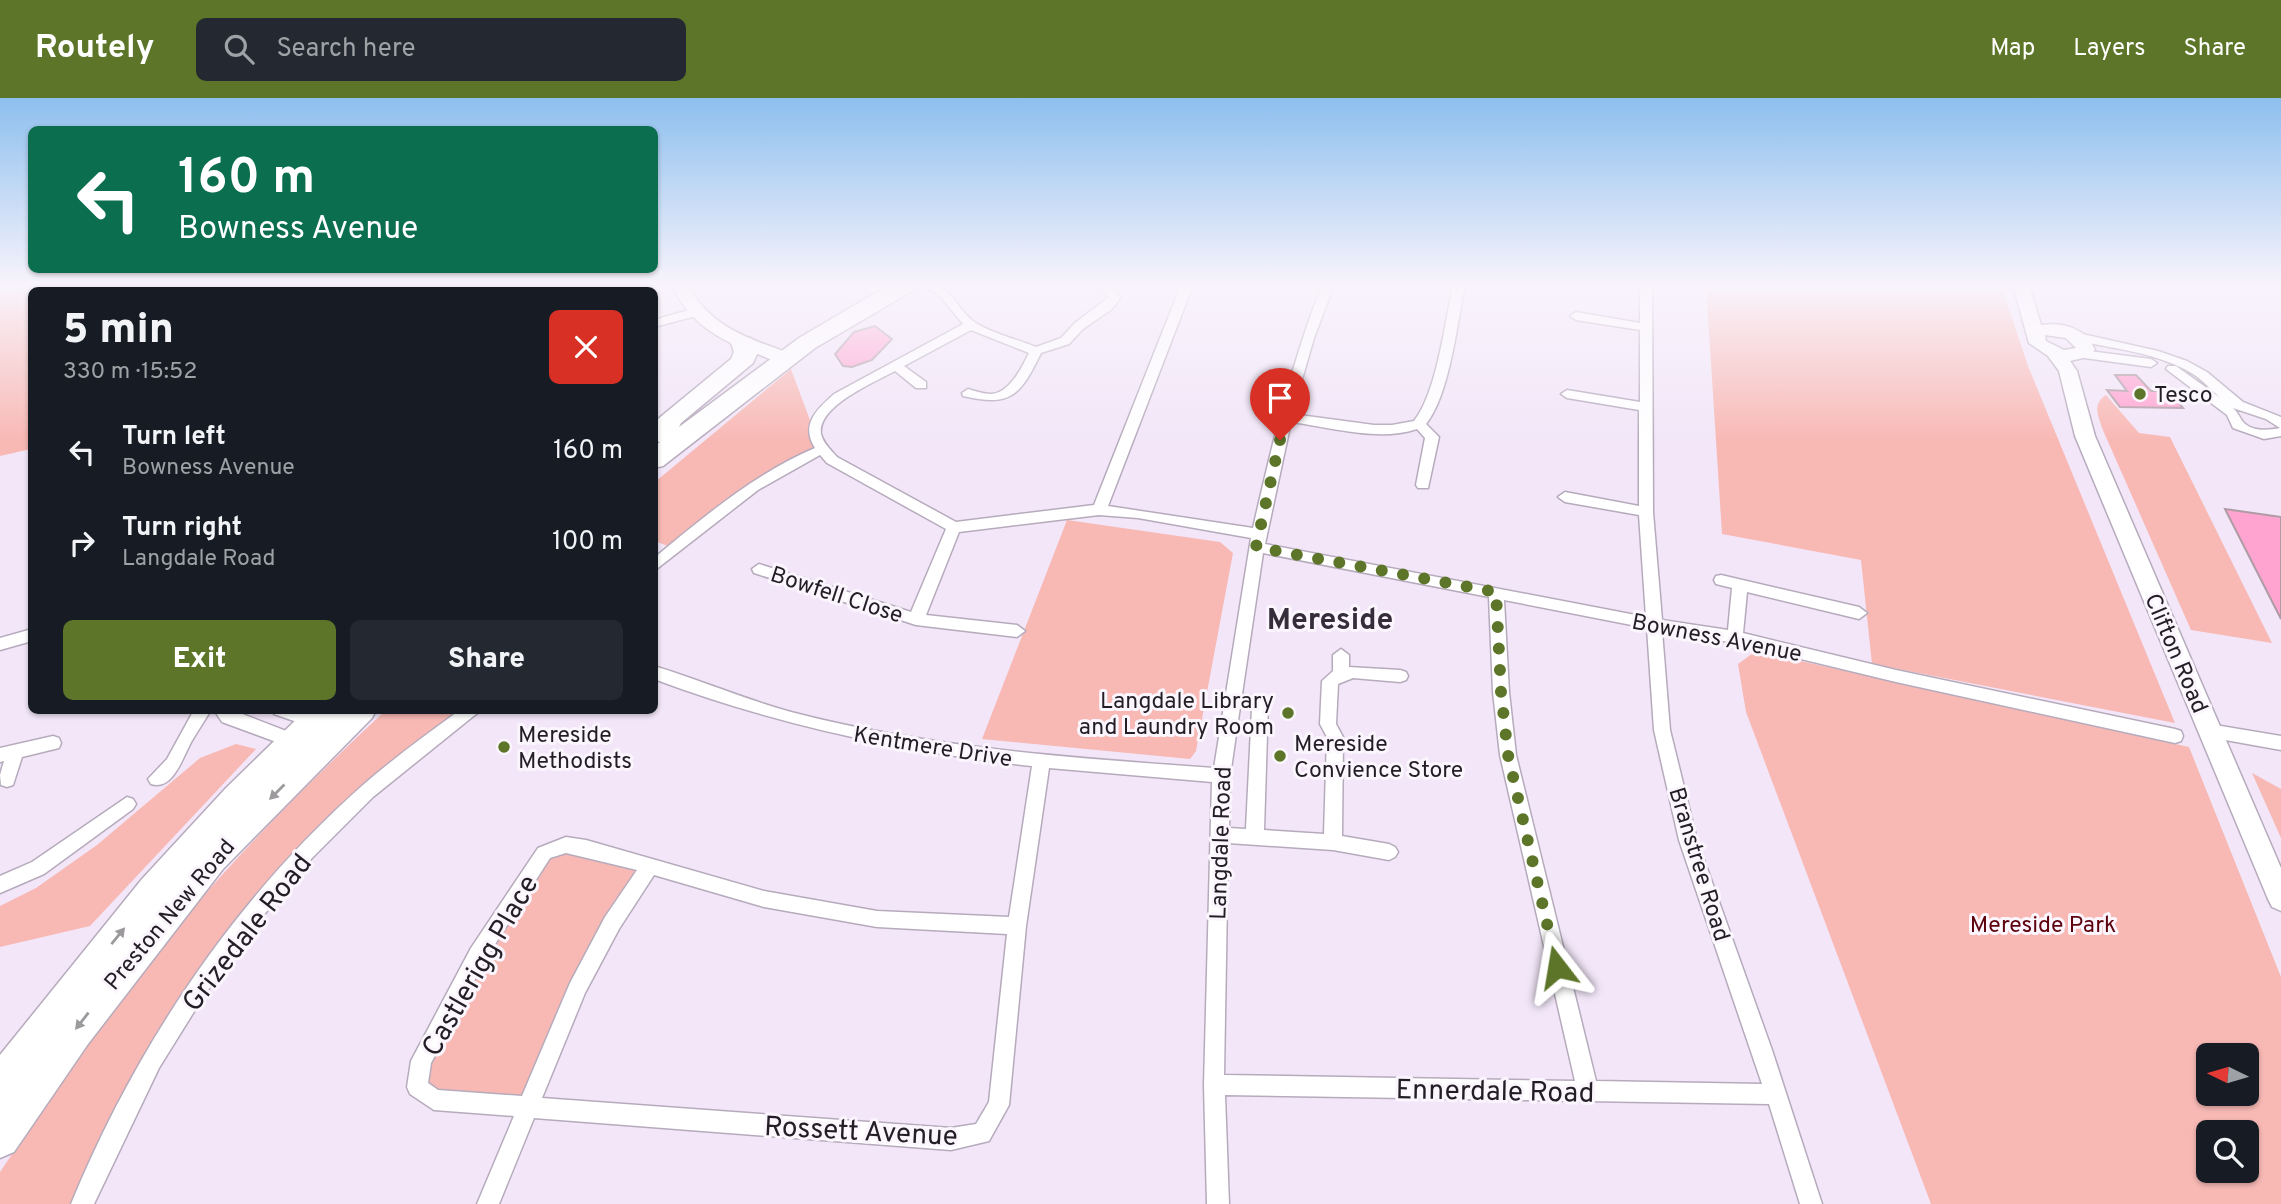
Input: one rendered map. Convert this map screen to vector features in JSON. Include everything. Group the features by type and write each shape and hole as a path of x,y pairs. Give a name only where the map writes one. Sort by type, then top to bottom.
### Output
{"highway":[{"path":"658,457 797,337"},
{"path":"659,438 735,381 809,337"},
{"path":"659,438 670,419 741,363 746,352 743,343"},
{"name":"Preston New Road","path":"0,1138 8,1098 49,1021 180,860 256,776 318,727"}],"street":[{"path":"731,337 777,355"},
{"path":"949,337 839,397 816,418 813,429 821,450 832,460 954,527"},
{"path":"999,337 1036,351 1065,341 1069,337"},
{"path":"1099,510 1167,337"},
{"name":"Langdale Road","path":"1217,1204 1214,1085 1220,776 1258,540 1285,416 1309,337"},
{"path":"1285,416 1369,428 1408,428 1419,424 1433,403 1448,337"},
{"name":"Branstree Road","path":"1646,337 1646,512 1662,730 1688,840 1811,1204"},
{"name":"Clifton Road","path":"2037,337 2038,343 2055,353 2067,371 2085,436 2281,899"},
{"path":"2061,337 2077,345 2164,365 2179,372 2203,394 2237,411 2263,412 2281,424"},
{"name":"Clifton Road","path":"2069,337 2077,345 2077,405"},
{"path":"2055,353 2077,345"},
{"path":"968,393 992,398 1008,391 1024,376 1036,351"},
{"path":"896,366 921,385"},
{"path":"1567,394 1646,407"},
{"path":"2237,411 2238,425 2255,433 2274,435 2281,432"},
{"path":"1419,424 1432,437 1423,485"},
{"path":"658,563 755,482 821,450"},
{"path":"1565,497 1646,512"},
{"name":"Bowness Avenue","path":"954,527 973,527 1044,514 1099,510 1258,540 1654,624 1735,637 1896,676 2175,736"},
{"name":"Bowfell Close","path":"916,619 954,527"},
{"name":"Bowfell Close","path":"759,569 916,619 1017,631"},
{"path":"1721,580 1859,612"},
{"path":"1735,637 1740,585"},
{"path":"1496,592 1501,692 1508,755 1588,1091"},
{"path":"0,644 28,636"},
{"path":"1340,655 1341,673"},
{"path":"1333,842 1335,737 1328,724 1330,681 1341,673 1400,676"},
{"name":"Kentmere Drive","path":"658,674 690,687 829,728 967,754 1220,776"},
{"path":"1232,700 1260,702 1255,837"},
{"path":"157,779 173,762 201,714"},
{"path":"225,714 228,717 318,727"},
{"name":"Grizedale Road","path":"82,1204 150,1065 191,998 232,942 292,870 368,791 467,714"},
{"path":"2209,731 2281,743"},
{"path":"7,780 8,753 54,743"},
{"name":"Rossett Avenue","path":"529,1106 951,1139 982,1134 999,1105 1017,926 1041,762"},
{"path":"0,885 38,868 127,804"},
{"path":"1218,835 1333,842 1389,852"},
{"name":"Castlerigg Place","path":"529,1106 434,1100 417,1087 421,1062 478,954 544,853 566,845 586,848 649,867"},
{"path":"488,1204 577,989 612,923 649,867 764,899 877,919 1017,926"},
{"name":"Ennerdale Road","path":"1214,1085 1776,1094"}],"green space":[{"path":"0,337 28,337 28,450 0,456"},
{"path":"1709,337 2018,337 2175,723 1872,664 1861,560 1722,534"},
{"path":"791,369 821,450 800,458 675,549 658,542 658,480"},
{"path":"2106,395 2139,433 2170,437 2272,643 2191,630 2102,428 2098,406"},
{"path":"1067,520 1220,542 1233,553 1196,751 1190,759 982,739"},
{"name":"Mereside Park","path":"1756,651 2189,747 2281,977 2281,1204 1931,1204 1746,712 1738,664"},
{"path":"382,714 469,714 368,791 191,997 82,1204 0,1204 0,1172 111,1009 207,892 312,781"},
{"path":"236,744 256,749 90,926 0,947 0,906 36,888 97,845 200,758"},
{"path":"2252,773 2281,789 2281,838"},
{"path":"566,845 649,867 612,923 529,1106 417,1087 421,1061 544,853"}],"building":[{"path":"850,337 889,337 892,339 872,360 852,367 843,366 835,354"},
{"name":"Tesco","path":"2115,375 2136,375 2151,391 2169,391 2183,408 2120,407 2107,390 2127,391"},
{"path":"2225,509 2281,517 2281,619"}],"place":[{"name":"Tesco","path":"2140,394"},
{"name":"Langdale Library and Laundry Room","path":"1288,713"},
{"name":"Mereside Methodists","path":"504,747"},
{"name":"Mereside Convience Store","path":"1280,756"}],"district":[{"name":"Mereside","path":"1330,619"}],"route":[{"path":"1280,440 1256,547 1496,592 1501,692 1508,755 1557,967"}]}
